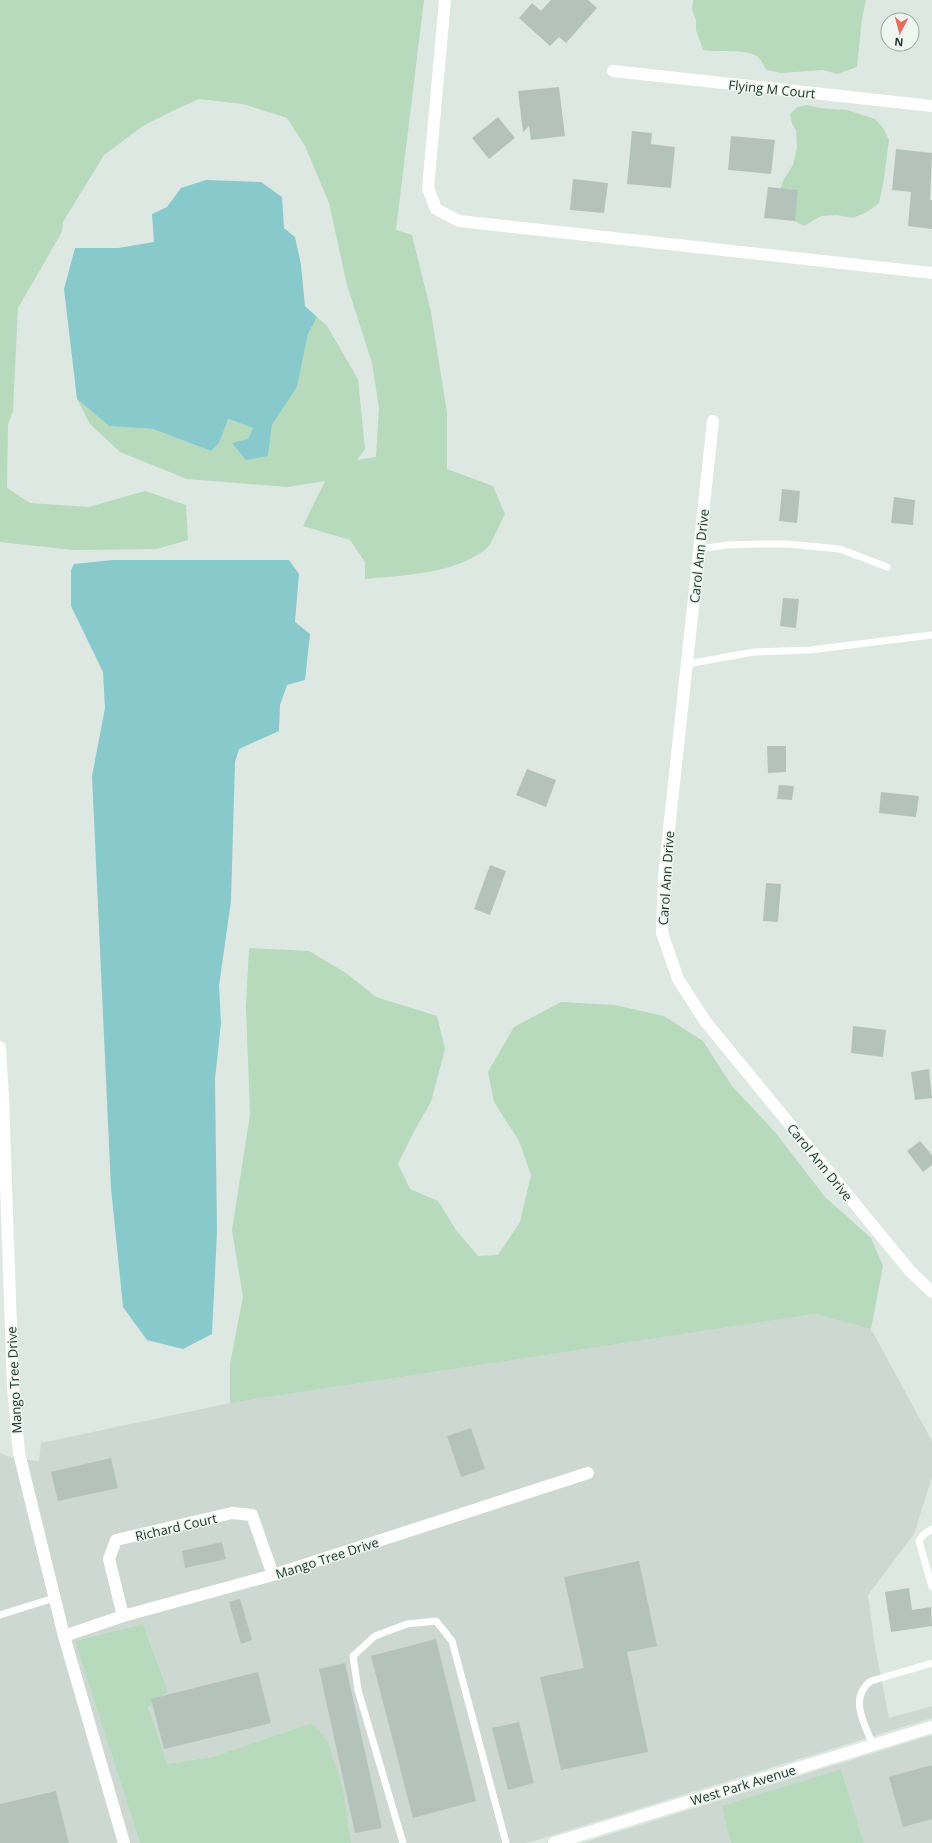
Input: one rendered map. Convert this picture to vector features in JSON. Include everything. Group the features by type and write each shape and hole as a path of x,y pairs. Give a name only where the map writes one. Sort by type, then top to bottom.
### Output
{"street":[{"path":"445,0 428,188 436,209 459,221 932,273"},
{"name":"Flying M Court","path":"613,72 932,106"},
{"name":"Carol Ann Drive","path":"713,421 664,876 662,933 678,979 704,1021 910,1271 932,1292"},
{"name":"Mango Tree Drive","path":"0,1047 3,1174 14,1387 19,1453 64,1636 124,1843"},
{"name":"Mango Tree Drive","path":"64,1636 123,1616 273,1575 588,1473"},
{"name":"Richard Court","path":"123,1616 109,1560 116,1540 232,1513 252,1516 273,1575"},
{"name":"West Park Avenue","path":"554,1843 932,1727"}],"lane":[{"path":"699,549 727,545 759,544 840,549 887,566"},
{"path":"687,664 754,652 810,650 932,635"},
{"path":"932,1529 923,1535 919,1542 932,1587"},
{"path":"0,1615 54,1598"},
{"path":"403,1843 358,1690 353,1656 375,1636 407,1624 436,1622 452,1641 506,1843"},
{"path":"873,1745 859,1706 859,1699 864,1686 870,1681 932,1663"}],"shaded area":[{"path":"815,1314 871,1329 932,1441 932,1477 914,1534 868,1595 875,1647 889,1718 932,1706 932,1718 527,1843 351,1843 343,1789 311,1723 212,1757 166,1764 148,1707 168,1692 143,1624 75,1641 140,1843 0,1843 0,1453 16,1459 39,1461 41,1443 230,1403"},
{"path":"932,1735 932,1843 864,1843 841,1769 723,1806 731,1843 582,1843"}],"green space":[{"path":"0,0 424,0 396,230 412,235 431,312 447,413 447,469 493,486 505,514 486,549 459,564 428,572 365,579 365,562 350,540 303,526 325,481 287,487 187,479 120,452 90,424 77,399 109,426 153,429 211,451 219,443 227,419 253,428 248,439 268,456 272,425 297,387 308,334 317,317 327,326 358,379 365,449 357,460 376,457 379,408 372,363 347,285 329,203 305,146 287,118 243,104 199,99 143,126 104,155 63,222 62,232 18,308 13,411 8,424 7,488 30,503 89,507 145,491 186,505 188,540 157,549 73,550 0,542"},
{"path":"693,0 866,0 862,19 857,67 837,74 823,70 781,73 767,70 759,58 753,54 703,50 696,30 696,20 692,10"},
{"path":"807,105 820,108 847,110 875,119 883,128 889,140 884,179 879,203 867,212 853,218 837,215 821,216 804,226 784,215 780,190 784,179 793,165 797,147 796,130 792,124 790,114 797,107"},
{"path":"249,948 309,951 346,973 376,997 437,1016 445,1049 431,1102 413,1133 398,1164 410,1189 438,1201 456,1230 478,1256 498,1255 520,1222 531,1175 519,1141 494,1102 488,1072 514,1027 561,1002 615,1005 664,1016 703,1041 732,1086 775,1132 825,1197 871,1238 883,1266 871,1329 815,1314 230,1403 230,1364 243,1297 232,1230 250,1115 246,1007"},
{"path":"143,1624 168,1692 148,1707 167,1764 212,1757 311,1723 327,1740 343,1789 351,1843 140,1843 75,1641"},
{"path":"841,1769 864,1843 731,1843 722,1806"}],"water":[{"path":"206,180 261,182 282,197 284,228 295,237 301,265 305,306 317,317 308,334 297,387 272,425 268,456 246,460 232,443 248,439 253,428 228,419 219,443 211,451 153,429 109,426 77,399 64,289 75,248 118,248 154,242 152,214 167,207 181,188"},
{"path":"113,560 289,560 299,574 295,622 310,634 305,680 287,685 280,705 279,731 239,749 235,762 231,901 219,986 221,1023 215,1079 217,1232 212,1334 183,1349 147,1340 123,1307 111,1188 92,776 105,708 103,672 71,606 71,570 74,564"}],"building":[{"path":"551,0 588,0 597,8 566,43 559,37 550,46 519,18 532,3 541,11"},
{"path":"559,87 565,136 531,140 529,126 523,132 518,91"},
{"path":"498,117 515,138 489,159 472,138"},
{"path":"632,131 652,133 651,144 675,147 671,188 627,184"},
{"path":"731,136 775,140 771,174 728,170"},
{"path":"896,149 932,153 930,200 932,200 932,229 908,226 911,192 892,190"},
{"path":"573,179 608,183 604,213 570,210"},
{"path":"768,187 798,190 795,221 764,218"},
{"path":"782,489 800,491 797,523 779,521"},
{"path":"894,497 915,500 913,525 891,523"},
{"path":"783,598 799,599 796,628 780,626"},
{"path":"767,746 786,746 786,772 768,773"},
{"path":"527,769 556,780 546,807 516,795"},
{"path":"779,785 794,786 792,800 777,799"},
{"path":"881,792 919,796 916,817 879,813"},
{"path":"490,865 506,871 490,915 474,909"},
{"path":"766,883 781,884 778,922 763,921"},
{"path":"853,1026 886,1030 883,1057 851,1053"},
{"path":"929,1069 932,1098 915,1100 911,1072"},
{"path":"920,1141 932,1155 932,1165 923,1172 907,1151"},
{"path":"471,1428 485,1469 461,1477 447,1436"},
{"path":"111,1458 118,1488 58,1501 51,1472"},
{"path":"222,1542 226,1559 185,1568 182,1551"},
{"path":"639,1561 657,1646 627,1652 648,1752 561,1770 540,1677 584,1668 564,1577"},
{"path":"909,1588 912,1610 931,1607 932,1626 891,1632 885,1592"},
{"path":"240,1599 252,1640 241,1644 229,1602"},
{"path":"436,1639 476,1801 413,1818 371,1656"},
{"path":"345,1663 382,1828 355,1833 319,1669"},
{"path":"258,1672 271,1723 164,1749 151,1699"},
{"path":"519,1722 534,1783 508,1790 492,1728"},
{"path":"932,1765 932,1819 903,1827 889,1777"},
{"path":"56,1791 69,1843 0,1843 0,1804"}]}
